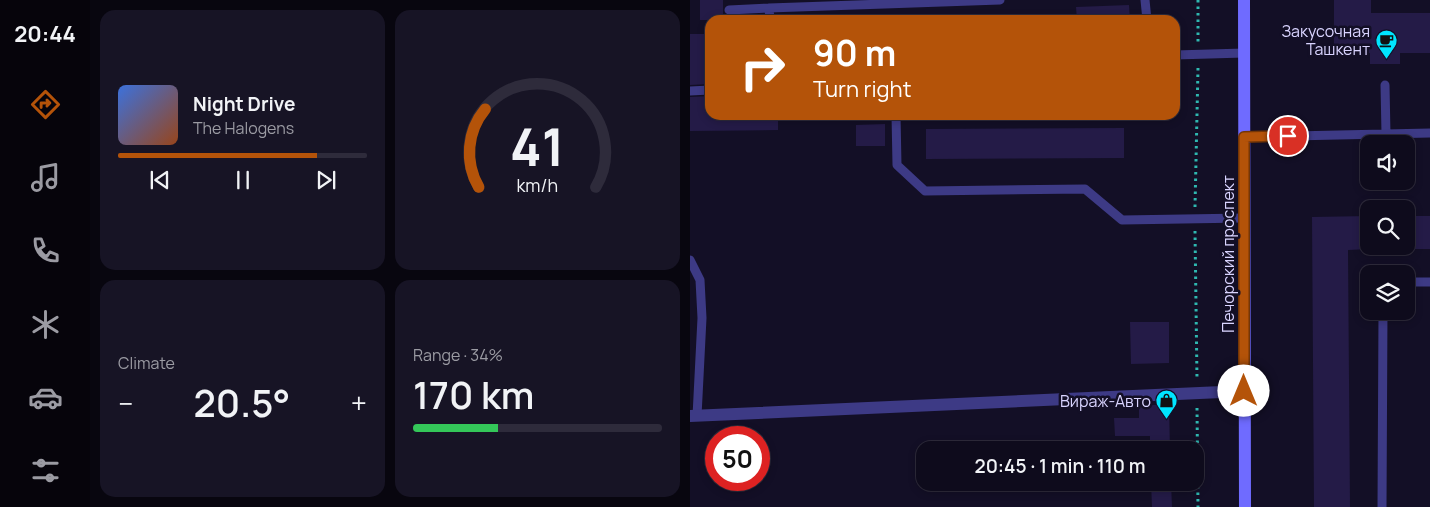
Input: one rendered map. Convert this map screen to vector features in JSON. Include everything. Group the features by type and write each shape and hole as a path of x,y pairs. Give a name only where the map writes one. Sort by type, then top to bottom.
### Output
{"main road":[{"name":"Печорский проспект","path":"1244,0 1244,507"}],"street":[{"path":"693,416 1244,391"}],"lane":[{"path":"729,10 1000,0"},
{"path":"1145,0 1146,15"},
{"path":"769,8 770,15"},
{"path":"1180,54 1244,53"},
{"path":"1386,85 1386,134"},
{"path":"690,91 705,90"},
{"path":"896,120 897,165 925,191 1086,189 1122,220 1244,218"},
{"path":"1244,137 1430,133"},
{"path":"690,260 700,280 702,318 693,416"},
{"path":"1415,282 1430,282"},
{"path":"1382,507 1383,320"}],"path":[{"path":"1198,0 1194,219 1198,507"}],"building":[{"path":"700,0 723,0 723,15 705,15 705,20 700,20"},
{"path":"1334,0 1371,0 1371,13 1430,13 1430,53 1400,53 1400,64 1370,64 1370,53 1334,53"},
{"path":"1129,5 1130,15 1077,15 1076,7"},
{"path":"690,34 705,34 705,84 690,85"},
{"path":"705,96 705,120 778,120 778,130 690,131 690,97"},
{"path":"885,124 885,146 856,146 856,125"},
{"path":"1124,128 1124,158 926,159 926,129"},
{"path":"1360,216 1360,249 1348,250 1350,507 1314,507 1312,217"},
{"path":"1415,216 1430,216 1430,249 1415,249"},
{"path":"1130,322 1169,322 1169,363 1131,364"},
{"path":"1139,405 1169,405 1170,441 1150,441 1150,436 1115,436 1114,418 1139,418"},
{"path":"1151,491 1171,491 1172,507 1152,507"}],"place":[{"name":"Закусочная Ташкент","path":"1386,59"},
{"name":"Вираж-Авто","path":"1167,420"}],"route":[{"path":"1244,391 1244,137 1288,136"}]}
